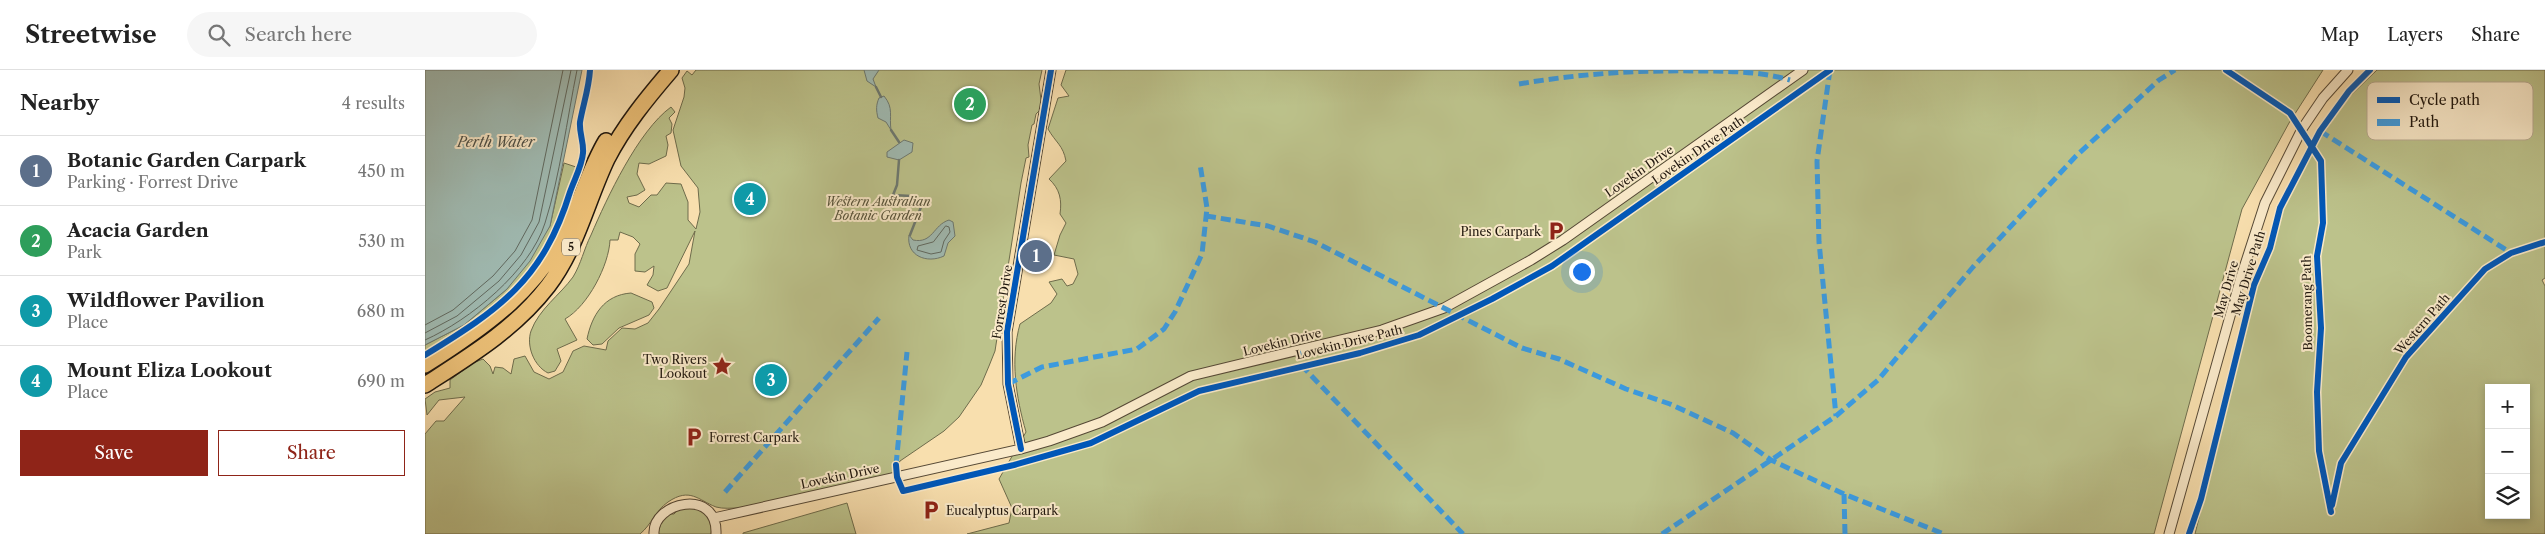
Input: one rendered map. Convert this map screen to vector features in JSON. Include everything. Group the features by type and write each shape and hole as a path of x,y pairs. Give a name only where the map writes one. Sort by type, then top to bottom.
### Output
{"highway":[{"name":"5","path":"425,365 474,334 512,303 532,282 562,238 603,146 628,107 657,70"},
{"name":"5","path":"425,385 502,334 520,319 550,284 578,233 598,181 618,139 631,119 671,70"}],"street":[{"name":"Forrest Drive","path":"1021,449 1008,384 1007,332 1051,70"},
{"name":"Lovekin Drive","path":"714,518 1021,449 1102,422 1191,376 1382,330 1444,308 1563,240 1803,70"},
{"name":"May Drive","path":"2169,534 2241,277 2265,203 2302,129 2323,98 2348,70"},
{"path":"654,534 657,520 676,506 701,505 709,510 714,518 716,534"}],"green space":[{"name":"Western Australian Botanic Garden","path":"696,70 1042,70 1039,84 1042,108 1036,114 1028,145 1029,157 1026,158 1021,183 995,351 981,385 959,417 944,431 900,461 892,474 739,508 719,508 693,496 682,495 668,502 640,534 425,534 425,434 436,421 444,421 465,397 439,400 427,415 425,399 435,392 450,388 450,380 473,363 483,359 490,366 493,374 495,367 503,368 511,374 514,359 525,356 534,372 549,379 563,372 573,351 584,346 606,350 608,341 622,328 635,329 648,323 689,264 695,231 667,288 658,291 647,285 653,275 654,266 645,272 635,271 635,254 640,244 633,237 620,232 618,240 610,240 606,261 596,284 582,305 565,319 577,340 557,349 561,361 555,371 548,373 535,361 530,349 530,337 535,323 544,309 573,277 606,203 635,148 659,118 671,107 675,112 669,118 672,124 671,133 666,136 668,145 666,156 649,164 639,163 637,174 645,190 637,195 627,197 629,203 639,207 651,195 657,195 666,183 681,184 688,202 688,220 696,229 700,212 698,188 681,166 673,130 684,97 685,88 682,78 687,71 692,75"},
{"path":"1066,70 2323,70 2289,123 2242,209 2154,534 967,534 1009,523 1012,508 999,479 1026,432 1015,378 1015,351 1020,324 1051,303 1057,294 1049,282 1062,279 1067,286 1073,284 1078,274 1074,259 1054,255 1066,223 1060,214 1061,204 1058,191 1049,179 1066,161 1061,148 1048,129 1058,98 1069,96 1061,85"},
{"path":"2377,70 2545,70 2545,278 2542,280 2545,286 2545,534 2195,534 2254,293 2272,252 2281,210 2312,150 2348,98"},
{"path":"564,163 576,167 561,218 538,259 510,292 485,316 425,354 425,345 464,325 507,289 550,226"},
{"path":"631,293 652,302 654,308 649,315 619,328 602,344 593,345 587,339 596,314 613,298"},
{"path":"847,503 856,534 743,534 743,533"},
{"path":"693,507 708,515 712,526 711,534 658,534 661,522 669,514"}],"water":[{"name":"Perth Water","path":"425,70 582,70 550,226 530,261 507,289 464,325 425,345"},
{"path":"864,70 879,70 873,79 876,87 867,81"},
{"path":"884,96 890,108 891,130 886,122 878,118 877,115 879,98"},
{"path":"904,140 913,143 912,152 899,160 887,157 887,152"},
{"path":"949,220 953,222 955,236 948,243 944,256 931,259 914,253 909,242 909,235 913,240 925,239 944,222"}],"waterway":[{"path":"876,87 881,97"},
{"path":"891,130 899,142"},
{"path":"899,160 897,185 893,195 911,196 921,207 910,235"}],"marked path":[{"path":"1830,70 1817,161 1819,242 1836,416"},
{"path":"1662,534 1836,416 1878,380 1973,267 2076,156 2159,80 2175,70"},
{"path":"1519,84 1585,75 1673,71 1743,72 1790,80"},
{"path":"2320,131 2511,253"},
{"path":"1008,384 1042,367 1137,349 1164,329 1175,312 1202,254 1207,208 1200,164"},
{"path":"1206,216 1268,226 1315,242 1522,348 1559,359 1626,389 1670,404 1733,433 1771,460 1844,494 1944,534"},
{"path":"725,492 879,318"},
{"path":"1298,350 1302,366 1463,534"},
{"path":"896,465 907,352"},
{"path":"1844,494 1845,534"}],"cycle path":[{"path":"425,355 497,306 532,270 547,248 581,163 583,149 580,122 590,70"},
{"path":"1021,449 1008,384 1007,332 1051,70"},
{"name":"Lovekin Drive Path","path":"896,465 897,477 903,491 1014,465 1091,443 1199,391 1360,353 1419,335 1492,299 1552,266 1830,70"},
{"name":"Boomerang Path","path":"2226,70 2290,113 2321,161 2323,223 2317,256 2321,328 2317,392 2319,451 2331,512"},
{"name":"May Drive Path","path":"2189,534 2201,499 2254,285 2270,248 2280,208 2320,131 2349,91 2370,70"},
{"name":"Western Path","path":"2332,505 2341,463 2406,357 2485,269 2511,253 2545,242"}],"place":[{"name":"Acacia Garden","path":"970,104"},
{"name":"Mount Eliza Lookout","path":"750,199"},
{"name":"Pines Carpark","path":"1556,231"},
{"name":"Botanic Garden Carpark","path":"1036,256"},
{"name":"Two Rivers Lookout","path":"722,366"},
{"name":"Wildflower Pavilion","path":"771,380"},
{"name":"Forrest Carpark","path":"694,437"},
{"name":"Eucalyptus Carpark","path":"931,510"}]}
